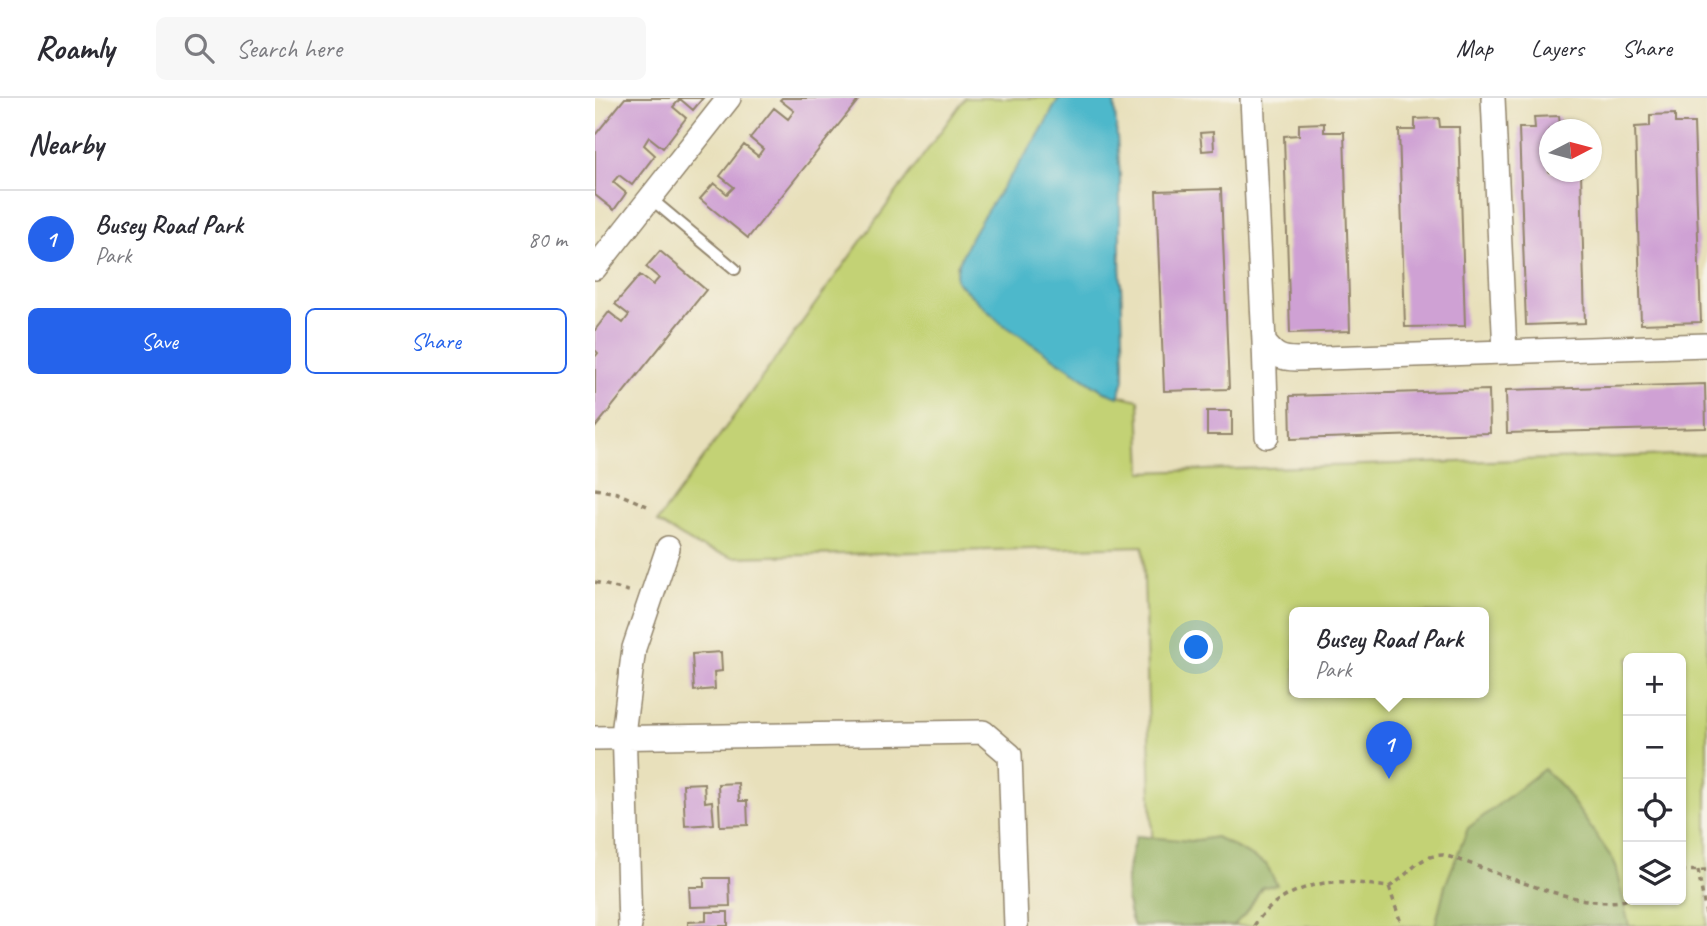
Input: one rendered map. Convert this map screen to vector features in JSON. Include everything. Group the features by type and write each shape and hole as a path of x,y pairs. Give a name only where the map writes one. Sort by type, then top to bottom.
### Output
{"street":[{"path":"595,268 729,98"},
{"path":"1252,98 1267,436"},
{"path":"1493,103 1505,352"},
{"path":"1264,342 1273,354 1283,359 1707,345"},
{"path":"630,926 624,737 634,648 668,548"},
{"path":"595,738 983,732 1010,755 1016,926"}],"lane":[{"path":"650,198 735,269"}],"path":[{"path":"595,489 617,493 647,506"},
{"path":"595,582 651,597"},
{"path":"1254,926 1270,908 1290,894 1311,886 1335,882 1389,887 1430,855 1443,855 1521,883 1571,896 1602,903 1623,900"},
{"path":"1699,870 1707,920"},
{"path":"1686,871 1707,870"},
{"path":"1389,887 1402,926"}],"green space":[{"path":"965,98 1059,98 957,265 956,281 1001,323 1105,392 1139,400 1142,472 1707,454 1707,926 1155,926 1143,546 733,557 698,546 657,522"},
{"path":"1544,769 1563,788 1614,861 1629,926 1435,926 1445,886 1468,828"},
{"path":"1136,836 1191,841 1216,837 1266,864 1277,885 1262,887 1247,912 1233,926 1134,926 1128,904 1127,881"}],"water":[{"path":"1059,98 1114,98 1120,176 1124,362 1124,380 1118,397 1105,392 1001,323 956,281 964,250 1035,141"}],"building":[{"path":"625,98 703,98 693,110 680,99 673,107 686,118 663,148 649,137 644,145 655,155 632,185 619,175 613,182 626,193 614,210 595,195 595,135"},
{"path":"860,98 748,238 700,199 714,183 727,194 734,187 720,176 744,145 758,156 763,149 750,138 774,108 788,119 794,111 780,100"},
{"path":"1675,114 1675,123 1694,123 1701,322 1641,324 1635,127 1650,126 1650,115"},
{"path":"1559,116 1559,119 1539,119 1539,182 1581,182 1585,323 1526,325 1519,128 1535,128 1534,117"},
{"path":"1439,118 1440,127 1459,127 1465,326 1405,327 1399,130 1415,130 1415,119"},
{"path":"1324,123 1324,132 1344,132 1350,331 1290,333 1284,136 1299,135 1299,124"},
{"path":"1213,132 1214,150 1202,151 1200,133"},
{"path":"1221,189 1229,389 1164,391 1156,191"},
{"path":"660,251 706,290 595,428 595,357 598,353 595,350 595,330 609,312 623,323 629,315 615,304 640,275 653,285 659,278 646,267"},
{"path":"1705,384 1706,428 1507,433 1506,390"},
{"path":"1489,390 1490,433 1291,439 1290,396"},
{"path":"1207,411 1232,411 1232,435 1207,435"},
{"path":"721,652 722,671 714,672 715,689 694,691 692,654"},
{"path":"704,783 705,802 712,801 714,824 685,826 683,784"},
{"path":"738,783 739,801 747,801 748,825 720,826 718,784"},
{"path":"704,878 729,878 730,906 690,907 689,887 704,887"},
{"path":"706,912 728,912 728,926 688,926 688,922 706,921"}],"place":[{"name":"Busey Road Park","path":"1389,779"}]}
